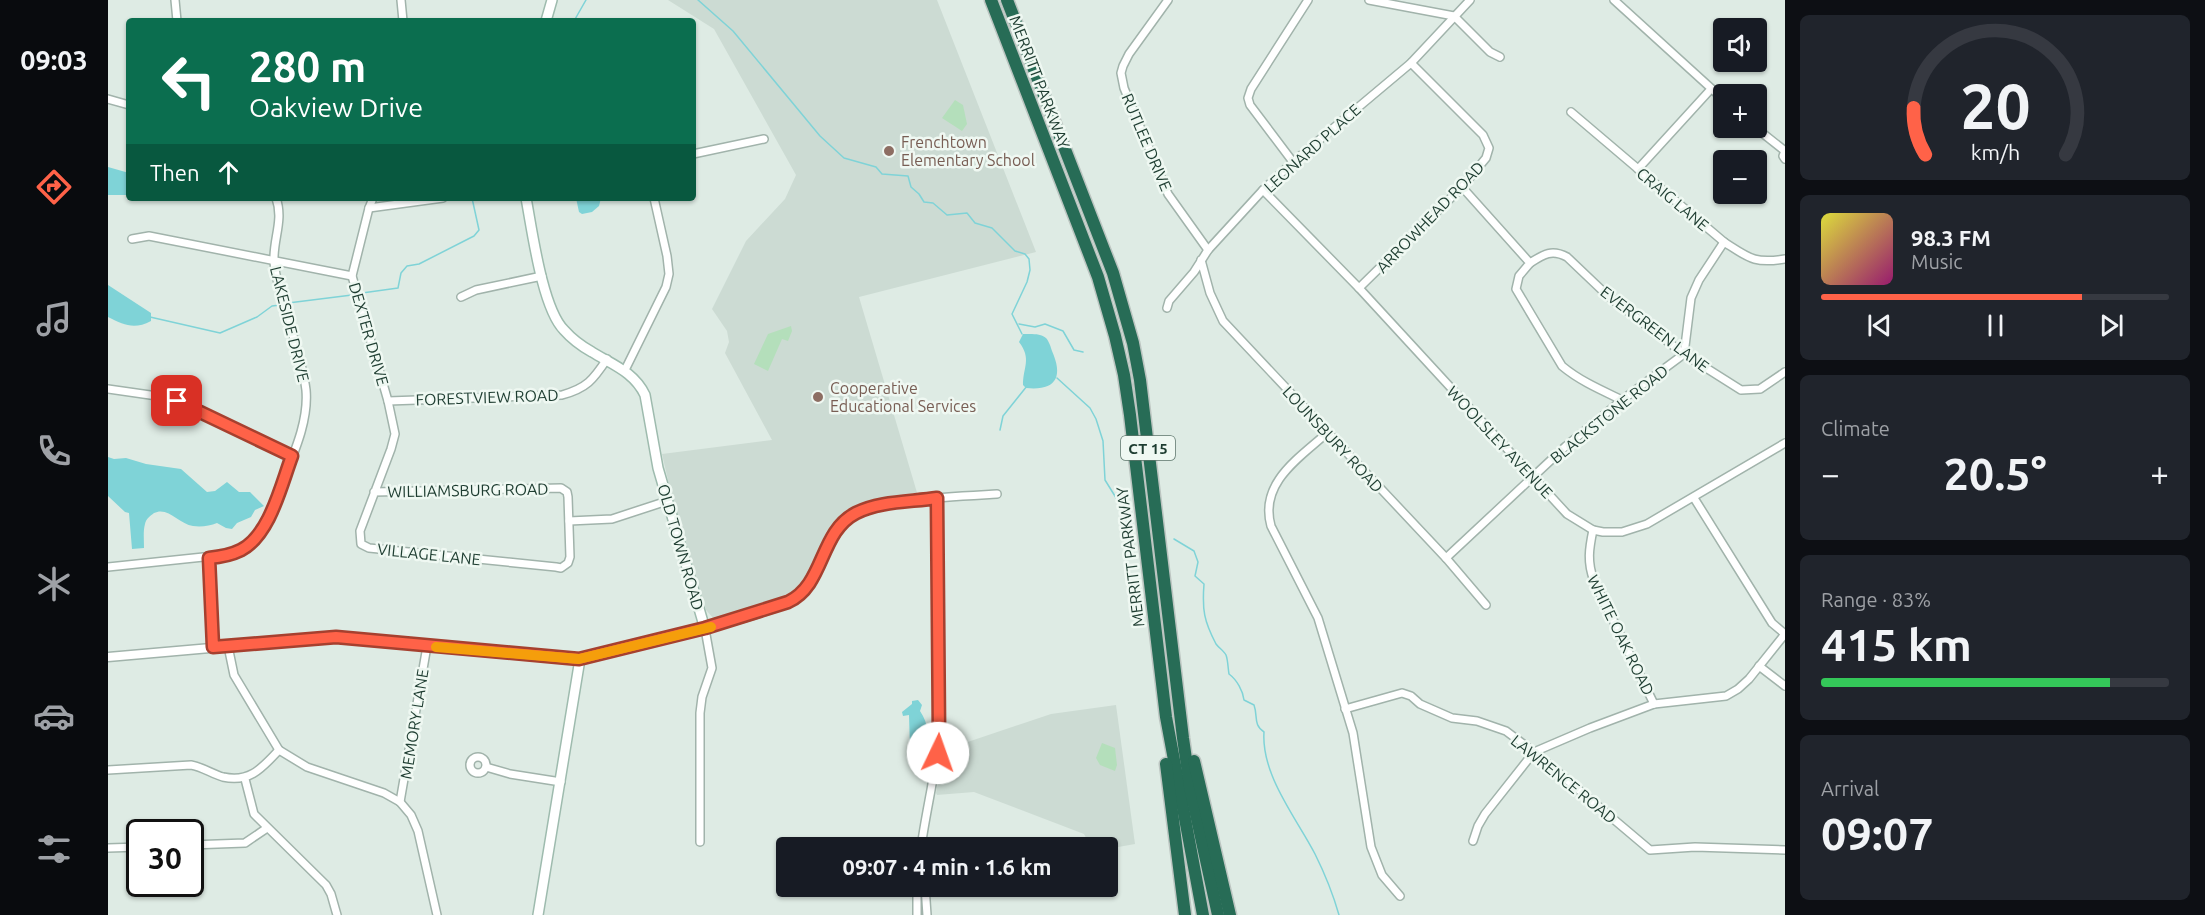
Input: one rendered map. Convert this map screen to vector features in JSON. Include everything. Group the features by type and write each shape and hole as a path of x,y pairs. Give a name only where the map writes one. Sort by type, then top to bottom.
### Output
{"highway":[{"name":"MERRITT PARKWAY","path":"991,0 1098,277 1116,336 1128,405 1166,717 1203,915"},
{"name":"MERRITT PARKWAY","path":"1006,0 1113,273 1133,343 1140,380 1172,658 1190,787 1218,915"},
{"path":"1172,658 1178,668 1190,745 1230,915"},
{"path":"1160,670 1158,690 1185,915"}],"main road":[{"path":"547,18 552,0"},
{"name":"OLD TOWN ROAD","path":"527,201 549,303 563,329 592,352 625,370 640,385 645,395 667,501 705,628 579,659"},
{"path":"538,915 579,659"}],"street":[{"path":"175,0 177,18"},
{"path":"401,0 403,18"},
{"name":"RUTLEE DRIVE","path":"1168,0 1129,54 1121,73 1124,88 1168,194 1208,250"},
{"path":"1293,162 1250,105 1248,98 1251,89 1308,0"},
{"path":"1369,0 1454,16 1490,52 1500,57"},
{"name":"LEONARD PLACE","path":"1167,308 1169,301 1208,250 1263,190 1411,63 1470,0"},
{"path":"1614,0 1711,89 1638,169"},
{"name":"ARROWHEAD ROAD","path":"1359,288 1462,187 1486,158 1489,148 1483,135 1411,63"},
{"path":"108,99 126,104"},
{"name":"CRAIG LANE","path":"1571,112 1724,242 1762,262 1785,259"},
{"path":"1767,137 1785,151 1783,156 1785,159"},
{"path":"696,153 764,139"},
{"path":"1462,187 1530,263 1519,276 1516,289 1562,366 1592,386 1622,400"},
{"name":"WOOLSLEY AVENUE","path":"1263,190 1359,288 1532,478 1567,514 1593,530 1614,533 1631,531 1647,524 1785,444"},
{"name":"LAKESIDE DRIVE","path":"108,567 232,554 242,550 261,532 292,456 304,419 306,389 274,260 280,224 277,201"},
{"name":"DEXTER DRIVE","path":"372,201 352,276 388,401"},
{"path":"369,208 421,201"},
{"path":"625,370 666,287 669,274 655,201"},
{"path":"132,239 149,236 352,276"},
{"name":"BLACKSTONE ROAD","path":"1446,558 1566,446 1622,400 1684,354 1691,298 1699,280 1724,242"},
{"name":"EVERGREEN LANE","path":"1530,263 1545,253 1559,253 1567,257 1608,296 1684,354 1741,390 1760,388 1785,372"},
{"name":"LOUNSBURY ROAD","path":"1201,260 1210,293 1223,321 1446,558 1486,605"},
{"path":"461,297 476,290 542,276"},
{"name":"FORESTVIEW ROAD","path":"388,401 562,395 589,384 607,359"},
{"path":"108,388 164,397 190,406 292,456"},
{"name":"VILLAGE LANE","path":"388,401 394,441 358,535 361,544 369,548 561,568 568,563 570,557 569,522"},
{"path":"1327,433 1280,475 1271,492 1268,517 1318,618 1353,733 1371,848 1382,875 1400,896"},
{"name":"WILLIAMSBURG ROAD","path":"374,492 561,488 567,492 569,522"},
{"path":"700,842 700,713 702,697 711,668 705,628 781,605 799,596 807,587 834,532 855,513 937,498 997,494"},
{"path":"922,837 925,812 938,756 939,734 937,498"},
{"path":"1473,841 1485,814 1534,752 1654,704 1726,696 1738,689 1785,634 1772,622 1694,498"},
{"path":"569,522 612,519 667,501"},
{"name":"WHITE OAK ROAD","path":"1593,530 1588,566 1654,704"},
{"path":"209,558 213,647"},
{"path":"108,657 336,637 579,659"},
{"path":"228,646 234,675 279,750 307,767 374,789 400,802 411,815 418,831 437,915"},
{"name":"MEMORY LANE","path":"400,802 427,646"},
{"path":"1759,666 1785,686"},
{"name":"LAWRENCE ROAD","path":"1345,709 1396,693 1405,693 1420,704 1452,718 1492,725 1506,731 1650,850 1695,847 1785,850"},
{"path":"108,770 191,765 204,768 222,777 244,779 260,769 279,750"},
{"path":"486,767 510,774 561,782"},
{"path":"244,779 253,811 267,828 326,885 337,915"},
{"path":"204,844 245,843 267,828"},
{"path":"108,848 126,847"},
{"path":"917,897 917,915"},
{"path":"926,897 927,915"}],"shaded area":[{"name":"Frenchtown Elementary School","path":"668,0 937,0 1036,252 859,297 918,496 867,502 847,512 826,532 804,585 798,592 714,619 706,610 675,510 662,454 772,440 725,353 729,342 727,331 712,309 746,241 785,199 796,175 714,29"},
{"path":"1116,705 1135,844 1118,847 1118,837 1086,837 1084,834 974,792 937,795 944,750 1051,714"}],"green space":[{"path":"955,100 963,105 967,124 962,131 942,118"},
{"path":"791,326 792,331 788,341 782,339 768,371 754,364 768,334"},
{"path":"1102,743 1115,748 1117,765 1115,771 1100,765 1096,758"}],"water":[{"path":"108,167 126,172 126,195 108,195"},
{"path":"577,201 600,201 599,206 592,212 582,214 579,212"},
{"path":"108,285 151,313 151,321 134,326 108,317"},
{"path":"1023,334 1041,335 1048,341 1056,360 1057,369 1057,375 1050,385 1026,388 1023,385 1026,358 1019,342"},
{"path":"108,457 126,458 146,464 181,469 207,492 215,491 227,482 239,492 250,492 264,506 255,510 251,517 237,523 232,529 217,523 205,526 188,525 159,511 146,522 144,548 132,549 129,513 108,496"},
{"path":"918,700 922,705 920,711 925,721 927,737 922,752 915,755 910,748 909,715 903,716 902,712 912,704 912,701"}],"waterway":[{"path":"576,18 586,0"},
{"path":"698,0 733,31 820,136 844,158 876,167 882,174 908,176 911,187 924,202 933,203 947,215 967,213 975,223 992,228 1015,251 1025,254 1029,259 1030,270 1012,314 1022,334"},
{"path":"362,293 398,288 401,273 407,266 419,264 474,236 479,230 473,201"},
{"path":"288,303 352,295"},
{"path":"150,317 220,333 257,317 272,306 280,305"},
{"path":"1019,324 1035,327 1045,324 1063,331 1074,350 1083,352"},
{"path":"1057,378 1090,408 1096,419 1103,441 1105,480 1123,509 1133,542"},
{"path":"1000,430 1003,416 1027,386"},
{"path":"1174,539 1194,551 1198,562 1195,576 1204,584 1203,601 1209,629 1216,644 1226,655 1229,674 1235,679 1244,700 1254,705 1257,723 1264,732 1268,764 1274,780 1319,862 1339,915"}],"slow traffic":[{"path":"436,647 579,659 711,627"}],"place":[{"name":"Frenchtown Elementary School","path":"889,151"},
{"name":"Cooperative Educational Services","path":"818,397"}],"route":[{"path":"177,401 292,456 261,532 242,550 209,558 213,647 336,637 579,659 705,628 788,602 799,596 807,587 837,527 855,513 871,508 937,498 938,753"}]}
